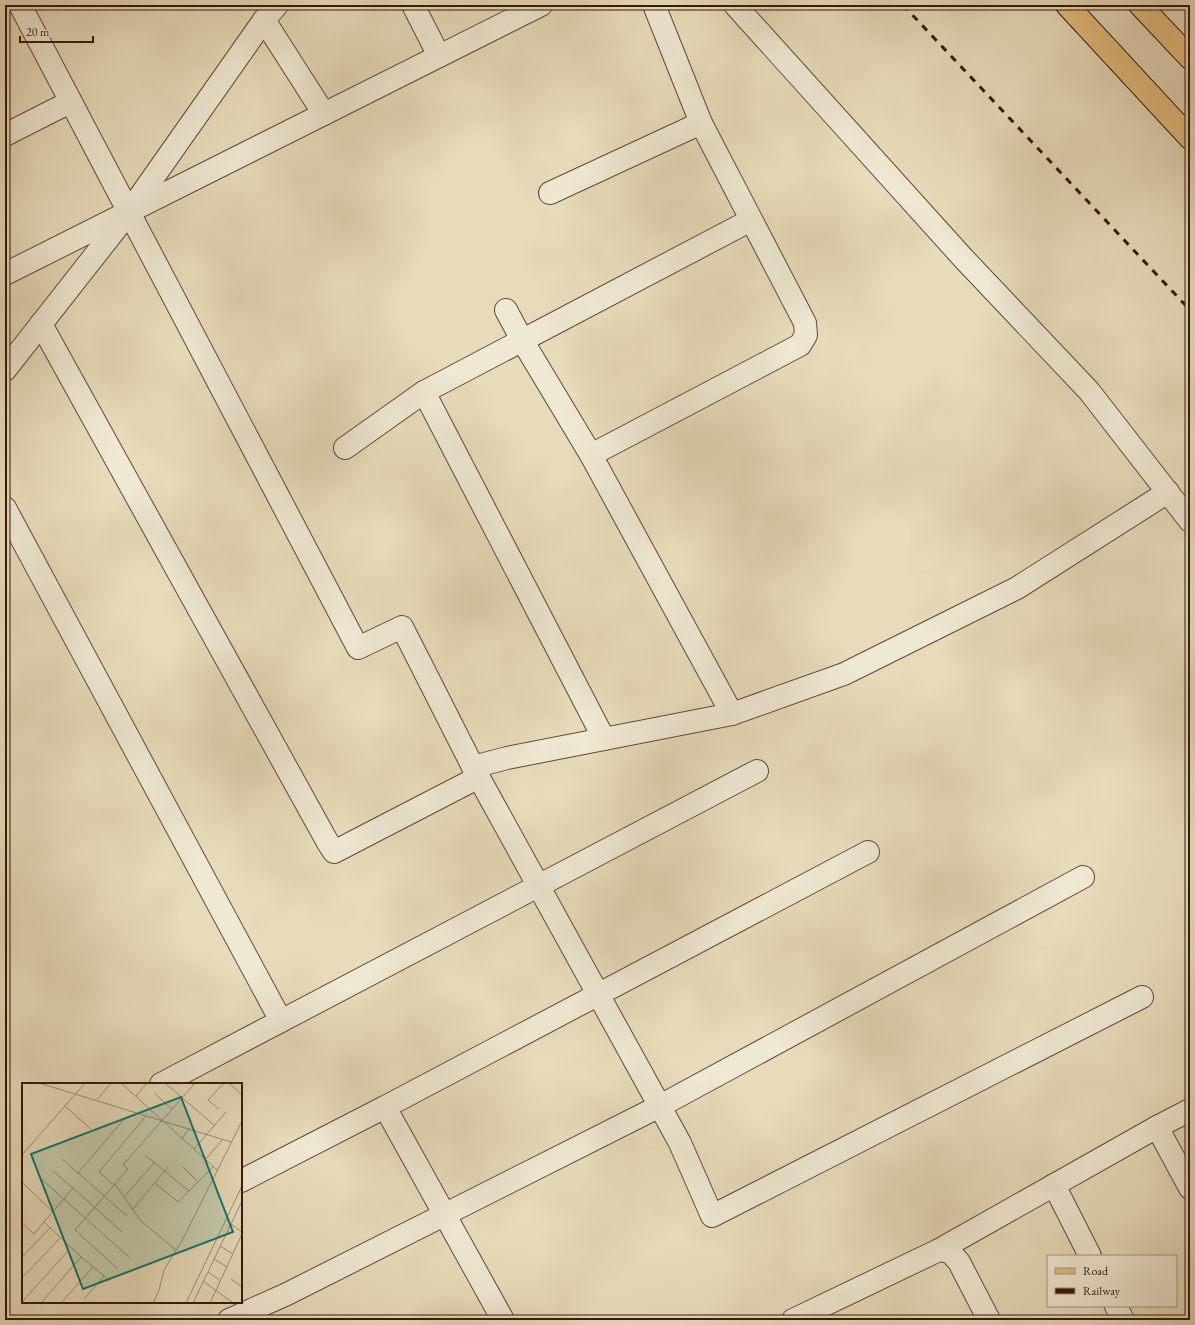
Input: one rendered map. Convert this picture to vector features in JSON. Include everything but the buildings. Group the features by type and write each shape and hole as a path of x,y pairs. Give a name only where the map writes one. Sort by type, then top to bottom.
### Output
{"main road":[{"path":"1067,5 1190,138"},
{"path":"1140,5 1190,58"}],"street":[{"path":"20,5 358,648 402,627 476,772 680,1143 712,1216 1142,997"},
{"path":"413,5 439,56"},
{"path":"5,274 541,5"},
{"path":"590,455 800,345 806,335 805,323 701,123 654,5"},
{"path":"735,5 964,259 1089,391 1190,521"},
{"path":"5,370 128,212 270,13 324,114"},
{"path":"5,135 70,102"},
{"path":"550,193 701,123"},
{"path":"345,448 424,392 751,220"},
{"path":"506,310 590,455 732,714"},
{"path":"41,324 334,852 476,772 507,758 732,714 844,674 1017,588 1168,492"},
{"path":"424,392 604,739"},
{"path":"5,508 281,1021"},
{"path":"164,1083 757,771"},
{"path":"242,1180 385,1107 868,852"},
{"path":"229,1320 287,1294 660,1106 1083,877"},
{"path":"385,1107 503,1320"},
{"path":"793,1320 939,1250 1157,1127 1190,1110"},
{"path":"1157,1127 1190,1188"},
{"path":"1054,1185 1089,1255"},
{"path":"939,1250 950,1252 960,1262 989,1320"},
{"path":"1116,1307 1123,1320"}],"railway":[{"path":"903,5 1190,310"}]}
